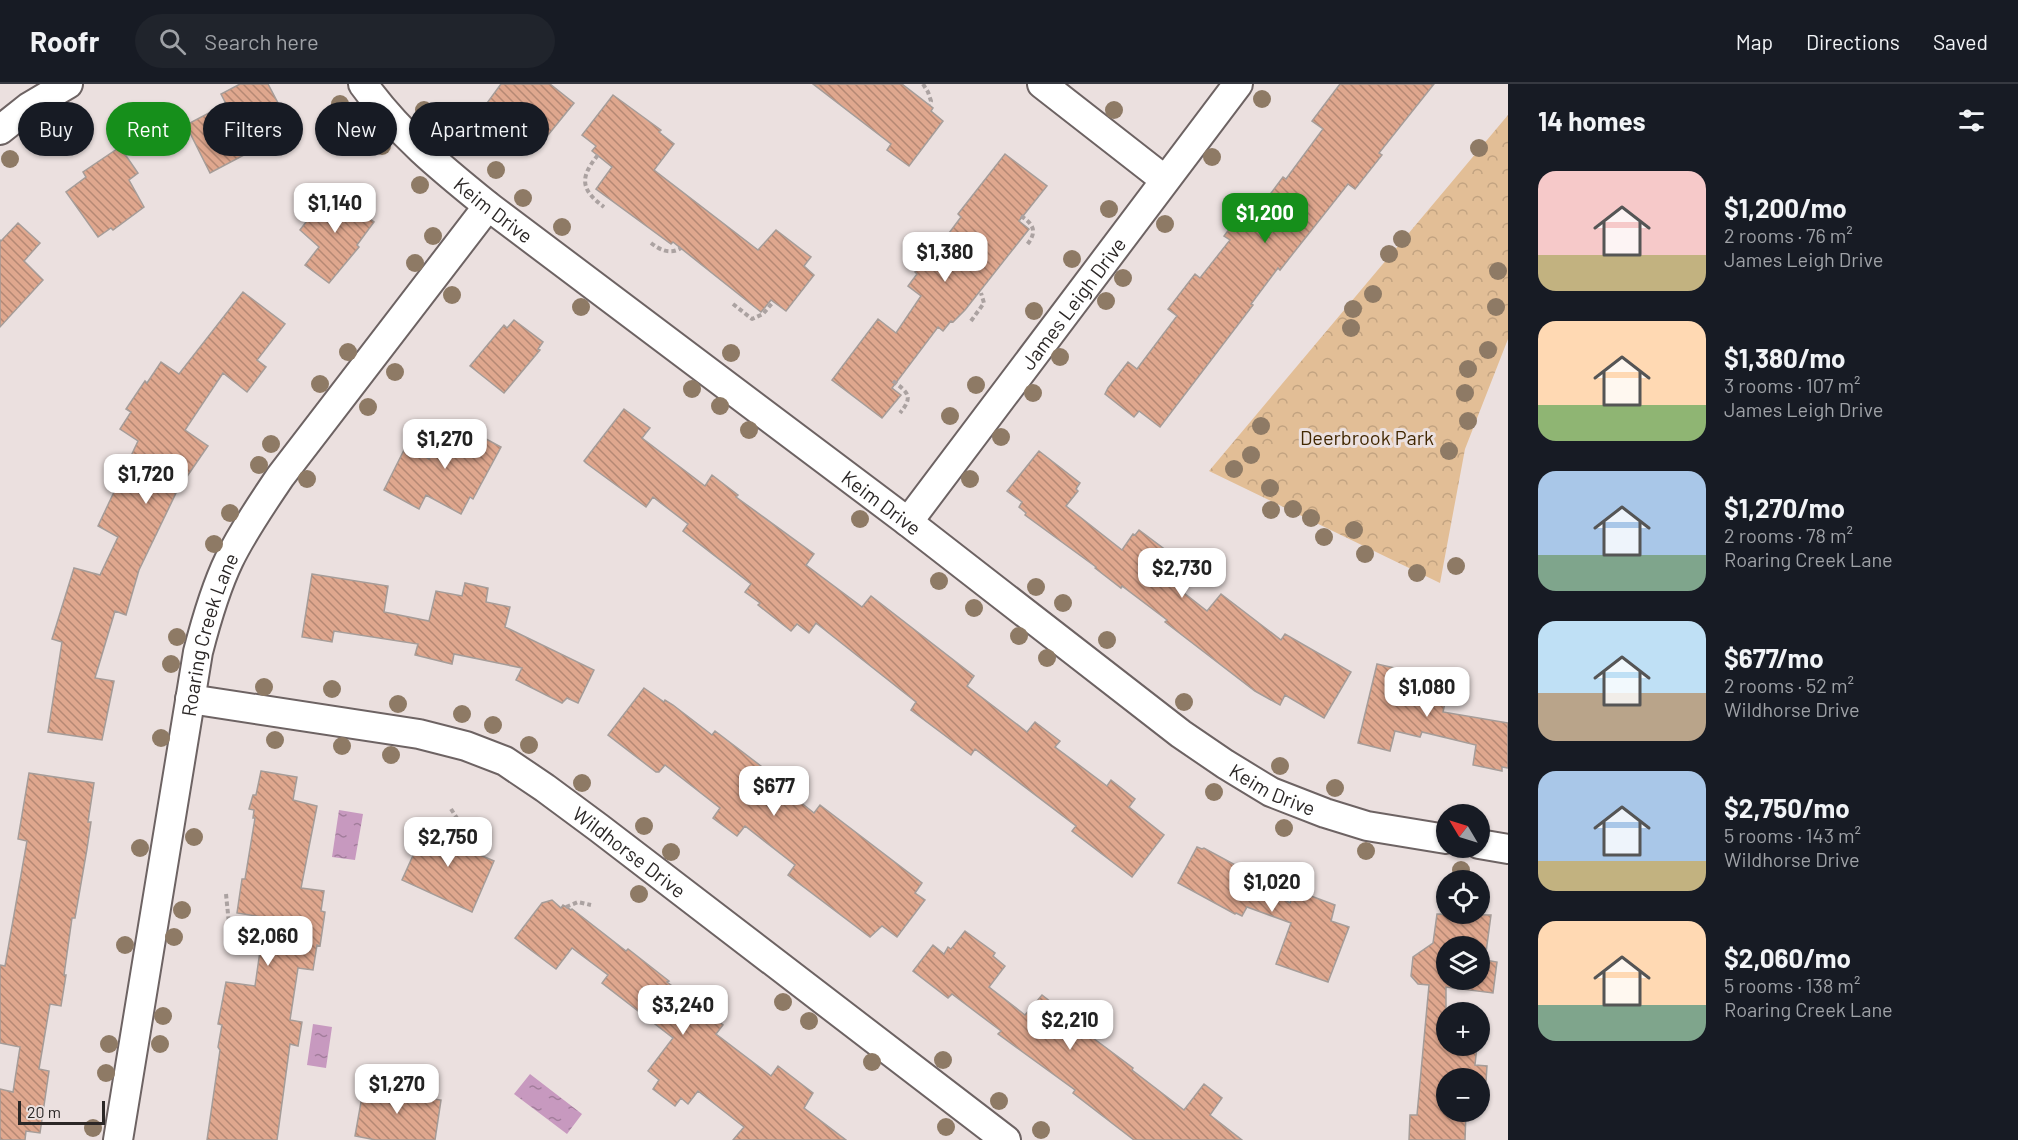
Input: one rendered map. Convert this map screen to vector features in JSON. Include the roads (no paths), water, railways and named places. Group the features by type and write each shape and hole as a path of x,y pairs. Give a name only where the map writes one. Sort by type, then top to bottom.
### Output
{"street":[{"path":"0,130 29,107 68,84"},
{"name":"Keim Drive","path":"363,84 400,131 488,206 908,522 1181,734 1271,792 1366,826 1436,837"},
{"path":"1042,84 1165,180"},
{"name":"James Leigh Drive","path":"908,522 1238,84"},
{"name":"Roaring Creek Lane","path":"118,1140 198,652 210,609 229,560 253,517 280,477 488,206"},
{"name":"Wildhorse Drive","path":"190,699 419,734 466,746 505,761 598,828 1006,1140"},
{"path":"1490,846 1508,849"}],"water":[{"path":"339,810 363,814 355,860 332,857"},
{"path":"313,1024 332,1027 326,1068 307,1065"},
{"path":"530,1074 582,1114 567,1134 514,1094"}],"park label":[{"name":"Deerbrook Park","path":"1367,437"}]}
